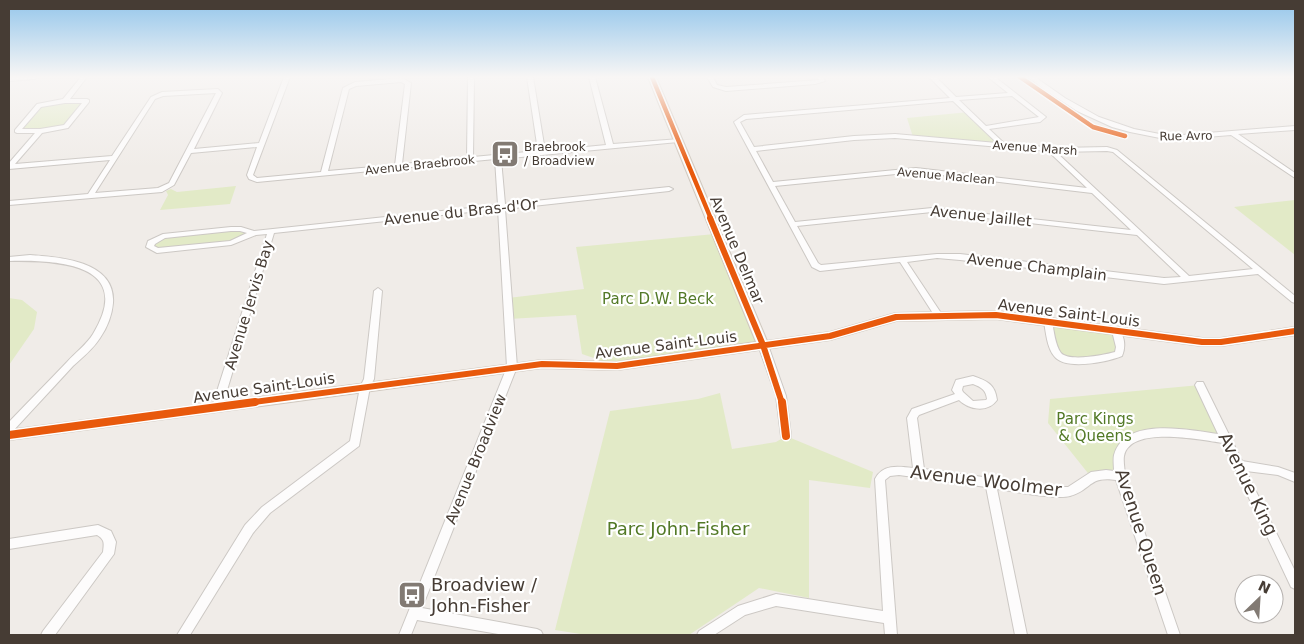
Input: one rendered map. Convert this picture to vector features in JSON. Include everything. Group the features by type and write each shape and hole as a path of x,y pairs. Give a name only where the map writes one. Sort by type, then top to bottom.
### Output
{"street":[{"path":"37,107 17,129 20,132 66,127 82,107"},
{"path":"90,196 147,107"},
{"path":"9,204 166,188 172,184 212,107"},
{"path":"251,178 250,175 276,107"},
{"path":"324,174 341,107"},
{"path":"398,167 405,107"},
{"path":"470,160 471,107"},
{"path":"535,107 542,153"},
{"path":"600,107 610,146"},
{"name":"Avenue Delmar","path":"664,107 763,345 782,396 786,436"},
{"path":"793,224 737,122 744,117 861,107"},
{"path":"964,107 1003,146"},
{"path":"985,128 1040,120 1043,117 1030,107"},
{"name":"Rue Avro","path":"1078,107 1100,121 1130,132 1170,138 1295,128"},
{"path":"10,167 40,131"},
{"path":"1233,134 1295,176"},
{"name":"Avenue Marsh","path":"752,149 888,137 913,137 1051,151 1107,149 1121,154 1295,300"},
{"name":"Avenue Braebrook","path":"251,178 257,180 678,140"},
{"path":"189,151 261,145"},
{"path":"1051,151 1188,279"},
{"name":"Avenue Broadview","path":"405,635 512,367 498,157"},
{"path":"10,167 114,158"},
{"name":"Avenue Maclean","path":"771,184 916,170 1092,191"},
{"name":"Avenue du Bras-d'Or","path":"254,233 232,243 157,251 150,247 151,243 163,236 231,229 241,229 254,233 271,232 669,189"},
{"name":"Avenue Jaillet","path":"793,224 932,210 1138,234"},
{"name":"Avenue Champlain","path":"793,224 815,265 825,268 938,256 960,257 1135,280 1164,282 1260,271"},
{"name":"Avenue Jervis Bay","path":"217,407 271,232"},
{"path":"9,259 54,258 75,262 92,269 104,280 111,298 103,326 96,337 9,428"},
{"path":"902,260 939,316"},
{"path":"182,635 249,529 266,510 355,443 365,387 369,379 378,292"},
{"name":"Avenue Saint-Louis","path":"9,435 512,367 542,364 616,366 830,336 896,317 996,315 1202,342 1221,342 1295,331"},
{"name":"Avenue Saint-Louis","path":"1048,322 1056,354 1063,360 1072,361 1119,354 1121,347 1116,331"},
{"name":"Avenue King","path":"1200,385 1295,583"},
{"path":"919,474 912,418 915,412 960,396"},
{"name":"Avenue Queen","path":"1174,635 1120,476 1118,453 1125,443 1138,434 1159,433 1225,439"},
{"path":"1239,465 1278,471 1295,477"},
{"name":"Avenue Woolmer","path":"889,618 880,479 888,472 919,474 991,485 1056,492 1069,492 1079,487 1091,477 1106,474 1120,476"},
{"path":"991,485 1021,635"},
{"path":"9,544 98,530 107,535 110,542 108,554 47,635"},
{"path":"703,635 742,610 776,600 889,618 891,635"},
{"path":"415,613 537,635"}],"green space":[{"path":"37,107 82,107 66,127 17,131"},
{"path":"969,112 1003,146 913,137 907,118"},
{"path":"236,186 230,204 160,210 168,195 166,191 171,189 177,192"},
{"path":"1295,200 1295,255 1234,207 1242,206"},
{"path":"231,229 254,233 239,240 157,251 151,243 157,239"},
{"name":"Parc D.W. Beck","path":"715,234 763,345 617,366 582,354 576,315 509,319 507,298 584,289 576,247"},
{"path":"9,298 22,300 37,312 34,329 9,365"},
{"path":"1048,322 1116,331 1119,354 1063,360"},
{"name":"Parc Kings & Queens","path":"1200,385 1225,439 1159,433 1125,443 1120,476 1091,477 1048,423 1050,399"},
{"name":"Parc John-Fisher","path":"720,393 732,449 776,442 786,436 873,472 870,488 809,480 809,598 759,588 689,635 587,635 555,630 610,411 698,399"}],"cycle path":[{"path":"664,107 763,345 781,396 786,436"},
{"path":"1064,107 1093,127 1125,136"},
{"path":"9,435 542,364 617,366 830,336 896,317 996,315 1202,342 1221,342 1295,331"}],"place":[{"name":"Braebrook / Broadview","path":"505,154"},
{"name":"Broadview / John-Fisher","path":"412,595"}]}
